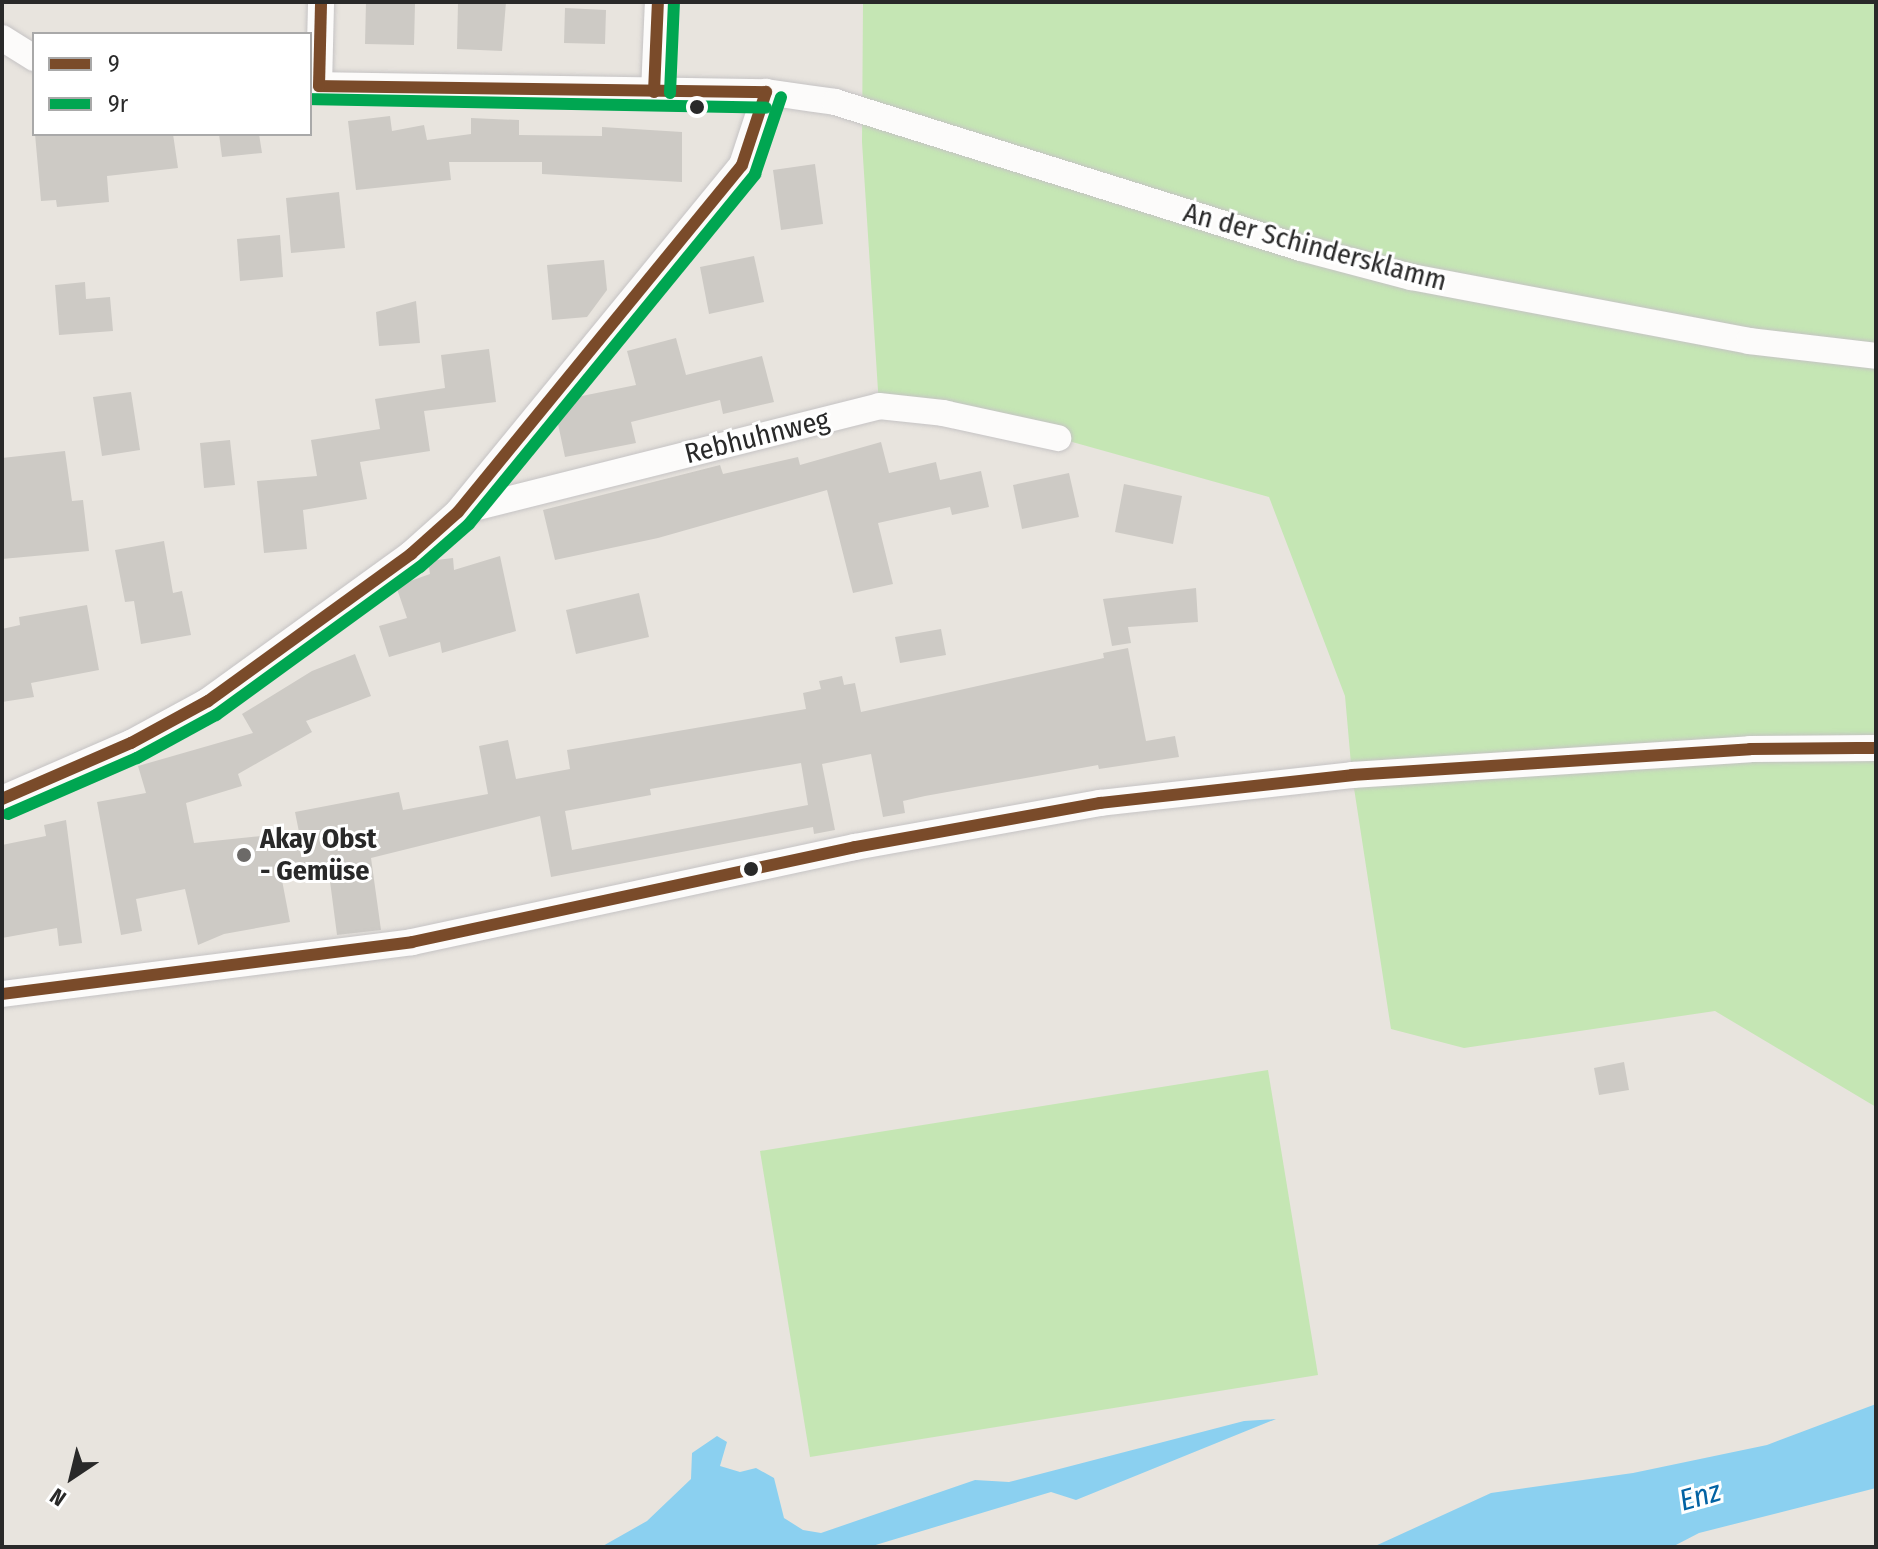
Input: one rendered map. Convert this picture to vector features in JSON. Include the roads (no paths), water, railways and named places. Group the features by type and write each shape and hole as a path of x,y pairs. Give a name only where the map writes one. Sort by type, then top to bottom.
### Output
{"street":[{"path":"314,85 321,2"},
{"path":"654,92 658,2"},
{"path":"2,38 32,57"},
{"name":"An der Schindersklamm","path":"314,85 766,92 835,102 1286,243 1411,277 1749,341 1876,356"},
{"path":"2,799 131,743 208,701 411,554 458,512 742,165 766,92"},
{"name":"Rebhuhnweg","path":"458,512 879,406 943,413 1058,438"},
{"path":"2,994 148,979 412,942 855,847 1100,803 1352,775 1750,749 1876,748"}],"water":[{"name":"Enz","path":"1876,1404 1876,1488 1699,1533 1672,1547 1373,1547 1491,1493 1633,1473 1767,1445"},
{"path":"1276,1419 1076,1500 1051,1492 869,1547 601,1547 647,1521 691,1479 692,1453 717,1436 727,1442 720,1466 740,1472 756,1468 774,1478 784,1518 803,1530 821,1533 975,1480 1009,1482 1244,1421"}],"place":[{"name":"Akay Obst - Gemüse","path":"244,855"}]}
